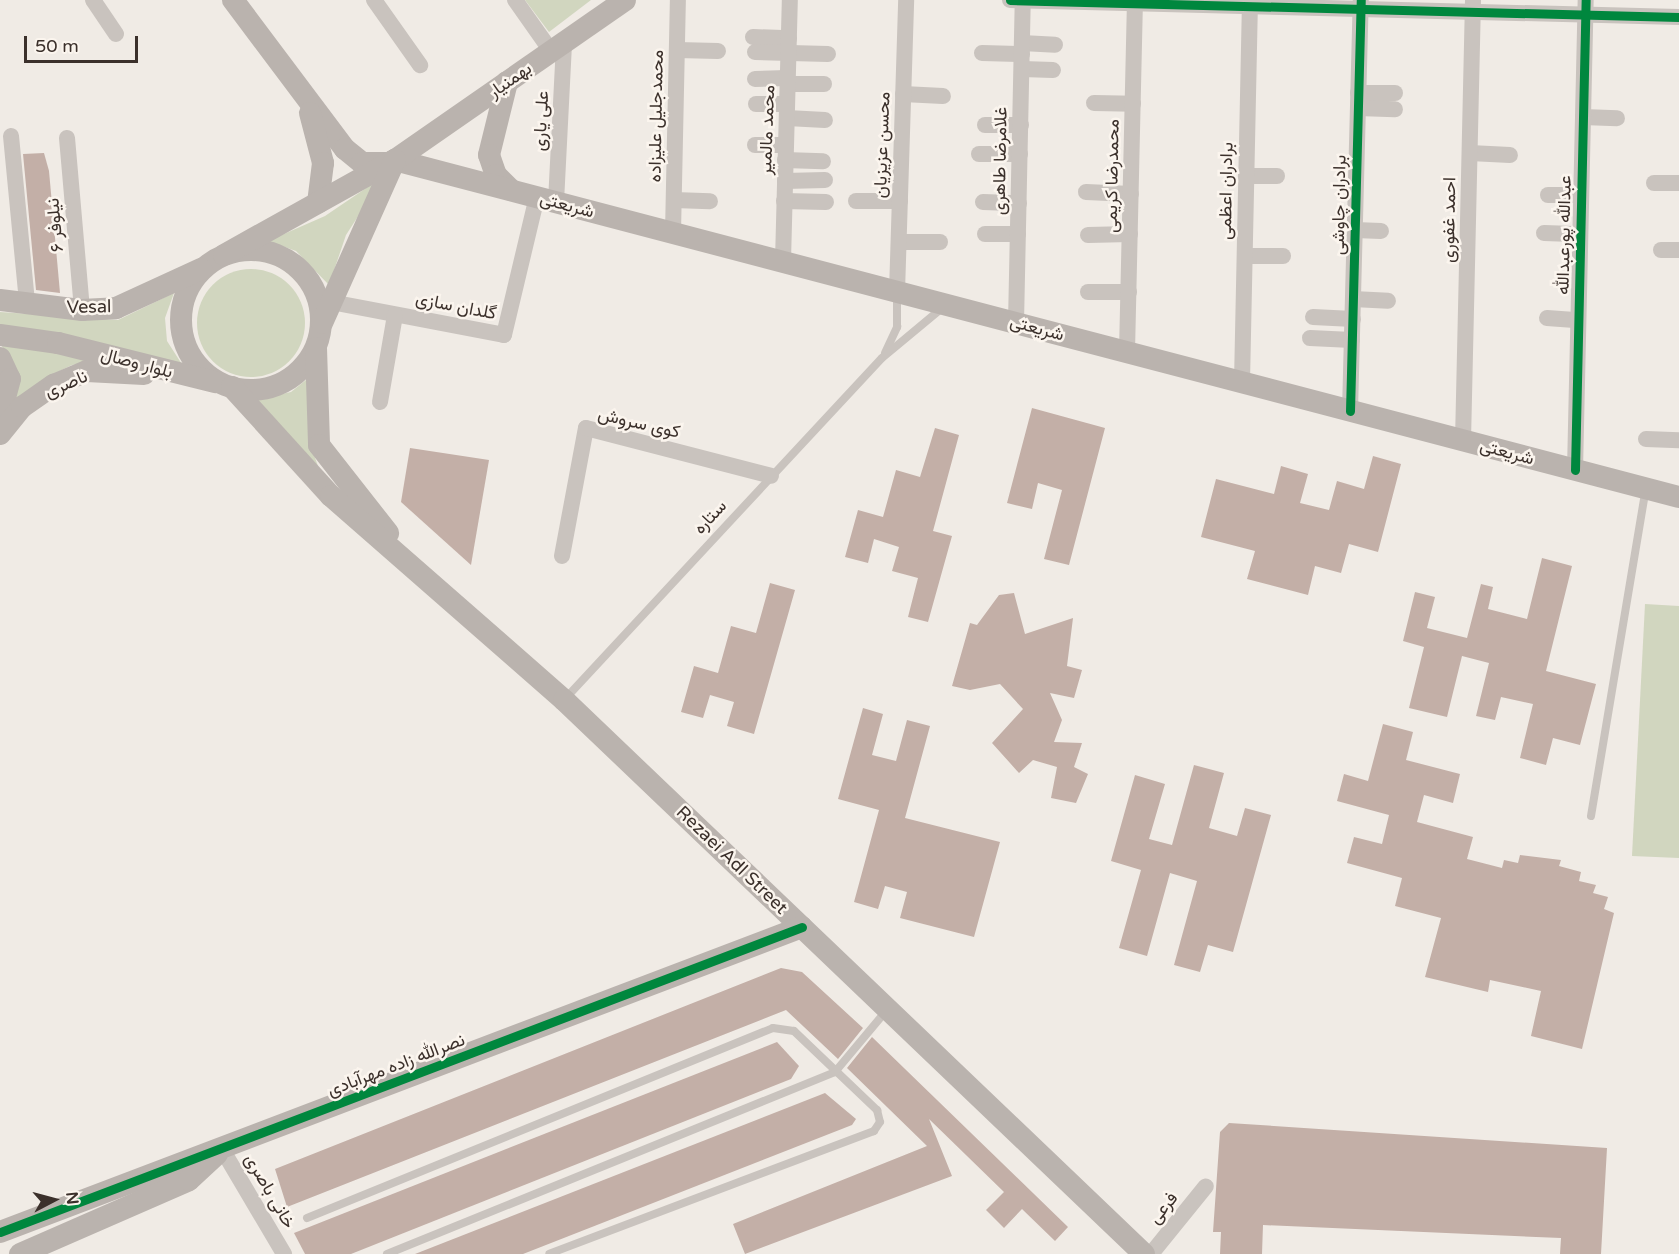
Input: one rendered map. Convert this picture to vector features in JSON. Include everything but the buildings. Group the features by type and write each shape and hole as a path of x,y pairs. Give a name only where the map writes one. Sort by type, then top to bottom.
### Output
{"main road":[{"name":"شریعتی","path":"233,0 309,105 362,163 396,158 503,183 897,288 947,305 1016,318 1464,436 1679,497"},
{"name":"بهمنیار","path":"224,255 396,158 625,0"},
{"path":"503,183 490,135 507,82"},
{"path":"309,105 323,163 318,203"},
{"path":"392,546 386,525 319,445 316,348 321,325 396,158"},
{"path":"316,348 285,382 263,390 224,385 187,349 181,328 187,295 205,267 224,255 271,253 292,263 309,280 321,325"},
{"name":"Vesal","path":"0,300 82,310 116,308 205,267"},
{"name":"Vesal","path":"0,335 58,343 183,375"},
{"path":"0,358 10,378 0,416"},
{"name":"ناصری","path":"0,434 22,407 87,372 183,375"},
{"name":"بلوار وصال","path":"183,375 224,385"},
{"name":"Rezaei Adl Street","path":"224,385 331,496 392,546 564,700 1144,1254"},
{"name":"نصرالله زاده مهرآبادی","path":"0,1232 802,927"},
{"name":"نصرالله زاده مهرآبادی","path":"20,1254 189,1180 222,1149"}],"street":[{"path":"93,0 116,34"},
{"path":"374,0 420,65"},
{"path":"515,0 558,47"},
{"name":"محمدجلیل علیزاده","path":"673,228 678,0"},
{"name":"محمد مالمیر","path":"783,257 790,0"},
{"name":"محسن عزیزیان","path":"897,288 906,0"},
{"path":"1010,0 1585,7 1679,17"},
{"name":"غلامرضا طاهری","path":"1016,318 1023,0"},
{"name":"محمدرضا کریمی","path":"1127,348 1135,2"},
{"name":"برادران اعظمی","path":"1242,378 1250,3"},
{"name":"برادران چاوشی","path":"1350,407 1361,4"},
{"name":"احمد غفوری","path":"1464,436 1473,6"},
{"name":"عبدالله پورعبدالله","path":"1575,467 1585,7"},
{"path":"754,45 789,45 828,54"},
{"path":"982,53 1022,55 1055,45"},
{"name":"علی یاری","path":"550,197 558,47"},
{"path":"677,51 718,51"},
{"path":"1022,55 1053,70"},
{"path":"754,79 824,84"},
{"path":"903,94 943,96"},
{"path":"1358,101 1395,101"},
{"path":"1094,103 1133,104"},
{"path":"756,104 825,120"},
{"path":"1583,117 1617,118"},
{"path":"985,125 1021,125"},
{"path":"11,136 27,303"},
{"name":"نیلوفر ۶","path":"67,138 82,310"},
{"path":"755,144 823,160"},
{"path":"979,153 1020,154"},
{"path":"1470,153 1510,155"},
{"path":"1246,176 1277,176"},
{"path":"785,181 825,180"},
{"path":"1654,183 1679,183"},
{"path":"1086,192 1131,194"},
{"path":"1548,195 1581,195"},
{"name":"گلدان سازی","path":"331,302 504,335 550,197"},
{"path":"983,197 1019,198"},
{"path":"674,200 710,201"},
{"path":"784,201 826,201"},
{"path":"856,201 900,201"},
{"path":"1355,230 1381,231"},
{"path":"1544,233 1581,234"},
{"path":"985,234 1018,234"},
{"path":"1088,235 1130,234"},
{"path":"898,242 940,242"},
{"path":"1661,250 1679,250"},
{"path":"1245,256 1282,256"},
{"path":"1088,292 1129,292"},
{"path":"1353,299 1388,301"},
{"path":"380,402 395,315"},
{"path":"1312,317 1353,319"},
{"path":"1547,318 1578,320"},
{"path":"1310,338 1352,340"},
{"name":"کوی سروش","path":"562,556 586,428 771,476"},
{"path":"1646,439 1679,440"},
{"name":"خانی باصری","path":"222,1149 284,1254"},
{"name":"فرعی","path":"1151,1254 1206,1186"}],"lane":[{"path":"897,288 1016,318"},
{"name":"ستاره","path":"882,358 897,327 897,288"},
{"name":"ستاره","path":"564,700 882,358 947,305"},
{"path":"1575,467 1679,491"},
{"path":"1591,816 1646,489"},
{"path":"387,1254 835,1072 888,1009"},
{"path":"307,1218 773,1028 794,1030 877,1110 880,1122 874,1131 549,1254"}],"green space":[{"path":"525,0 591,0 549,32"},
{"path":"384,176 346,235 329,285 296,251 268,241 325,216"},
{"path":"251,269 272,273 289,285 301,302 305,323 301,344 289,361 272,373 251,377 230,373 213,361 201,344 197,323 201,302 213,285 230,273"},
{"path":"174,293 165,318 167,341 185,369 0,329 0,312 118,320"},
{"path":"0,343 105,360 72,365 47,377 11,409 21,378"},
{"path":"311,376 313,452 319,469 250,401 291,392"},
{"path":"1645,604 1679,606 1679,858 1632,856"}],"cycle path":[{"path":"1010,0 1679,17"},
{"path":"1350,411 1361,0"},
{"path":"1575,470 1586,0"},
{"path":"0,1232 802,927"}]}
